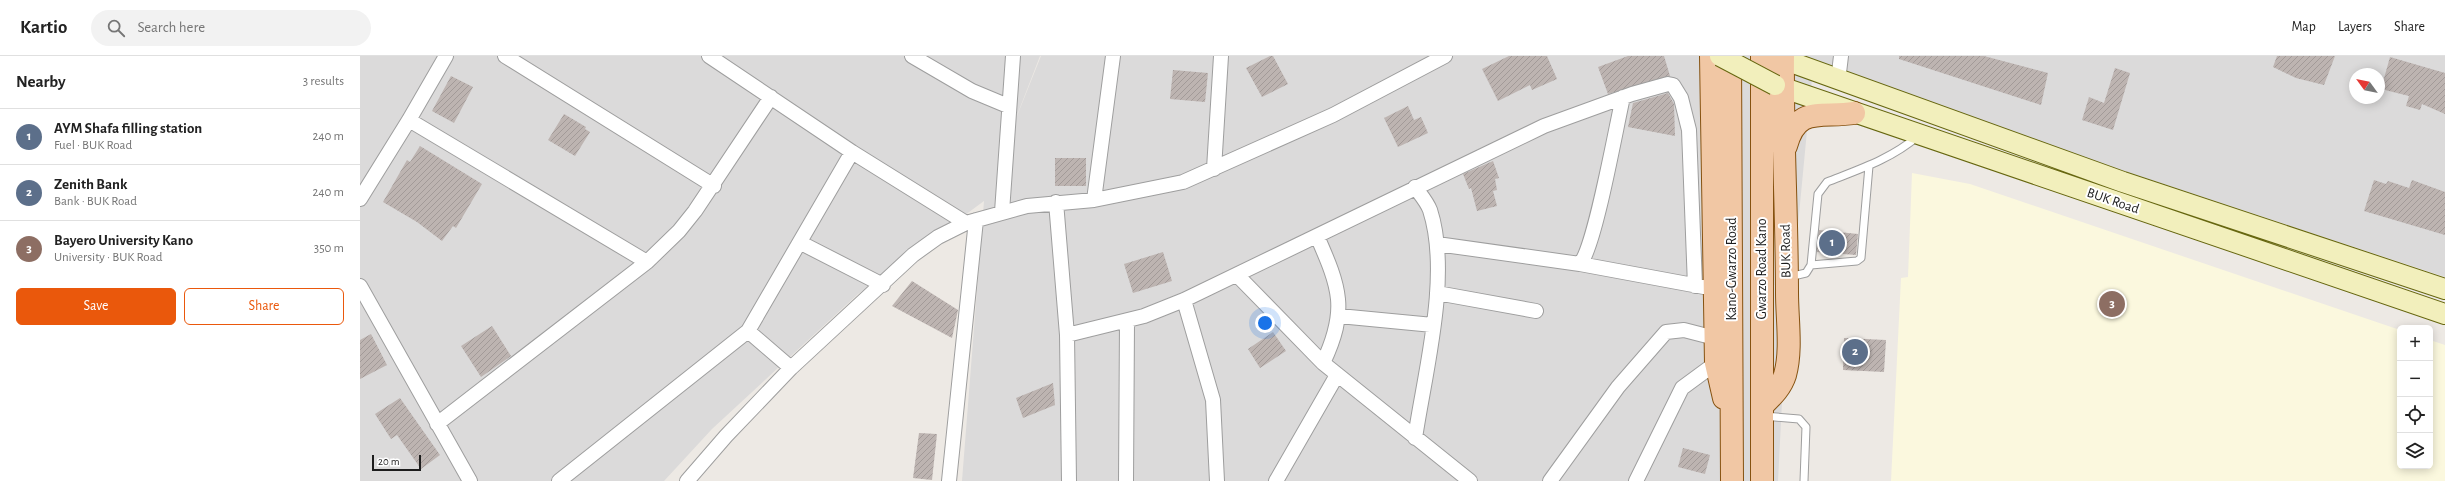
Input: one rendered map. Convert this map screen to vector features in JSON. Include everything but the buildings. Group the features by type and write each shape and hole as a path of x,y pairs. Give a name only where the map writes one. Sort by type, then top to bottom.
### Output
{"main road":[{"path":"1711,56 1704,287 1715,338 1716,363 1724,397 1733,416"},
{"path":"1720,56 1778,87"},
{"name":"Kano-Gwarzo Road","path":"1730,56 1733,416 1732,481"},
{"name":"BUK Road","path":"1762,411 1785,376 1787,361 1784,152 1775,57 1838,81 1908,103 2123,182 2445,288"},
{"name":"Gwarzo Road Kano","path":"1762,481 1762,411 1775,57"},
{"name":"BUK Road","path":"1778,87 2445,314"},
{"path":"1784,152 1788,136 1796,122 1808,116 1854,113"}],"street":[{"path":"360,199 409,120 446,56"},
{"path":"505,56 714,186"},
{"path":"709,56 852,152 971,222"},
{"path":"912,56 972,91 1008,106"},
{"path":"1002,212 1007,151 1008,106 1013,56"},
{"path":"1094,200 1113,56"},
{"path":"1214,169 1221,56"},
{"path":"1838,81 1841,56"},
{"path":"687,481 726,436 791,368 925,245 971,222 1002,212 1056,202 1094,200 1183,182 1333,116 1441,57"},
{"path":"1066,335 1127,322 1184,300 1544,126 1623,97 1668,84 1673,85 1681,98 1689,130 1704,287 1580,264 1438,244"},
{"path":"437,424 647,262 679,232 714,186 771,97"},
{"path":"1580,264 1584,259 1593,232 1623,97"},
{"path":"409,120 647,262"},
{"path":"559,481 748,331 801,243 852,152"},
{"path":"1415,438 1437,293 1438,244 1430,209 1416,187"},
{"path":"1056,202 1066,335 1069,481"},
{"path":"949,481 971,222"},
{"path":"1317,236 1334,276 1339,316 1331,345 1323,363"},
{"path":"801,243 883,285"},
{"path":"1237,275 1323,363 1470,481"},
{"path":"360,286 470,481"},
{"path":"1437,293 1536,311"},
{"path":"1184,300 1212,400 1217,481"},
{"path":"1339,316 1433,324"},
{"path":"1126,481 1127,322"},
{"path":"1550,481 1618,387 1666,332 1684,330 1715,338"},
{"path":"748,331 791,368"},
{"path":"1636,481 1682,388 1716,363"},
{"path":"1276,481 1337,375"},
{"path":"951,458 957,481"}],"lane":[{"path":"1787,278 1806,273 1811,265 1818,194 1827,182 1869,166 1900,151 1919,135"},
{"path":"1811,265 1857,261 1861,258 1869,166"},
{"path":"1762,411 1799,419 1806,427 1804,481"}],"shaded area":[{"path":"360,56 1040,56 1009,136 1041,56 2445,56 2445,277 1813,68 1783,382 1778,481 962,481 984,201 858,294 712,429 664,481 360,481"},
{"path":"1912,173 1970,184 2397,329 2397,469 2433,469 2433,341 2445,345 2445,481 1891,481 1901,278 1908,277"}],"place":[{"name":"AYM Shafa filling station","path":"1832,243"},
{"name":"Bayero University Kano","path":"2112,304"},
{"name":"Zenith Bank","path":"1855,352"}]}
